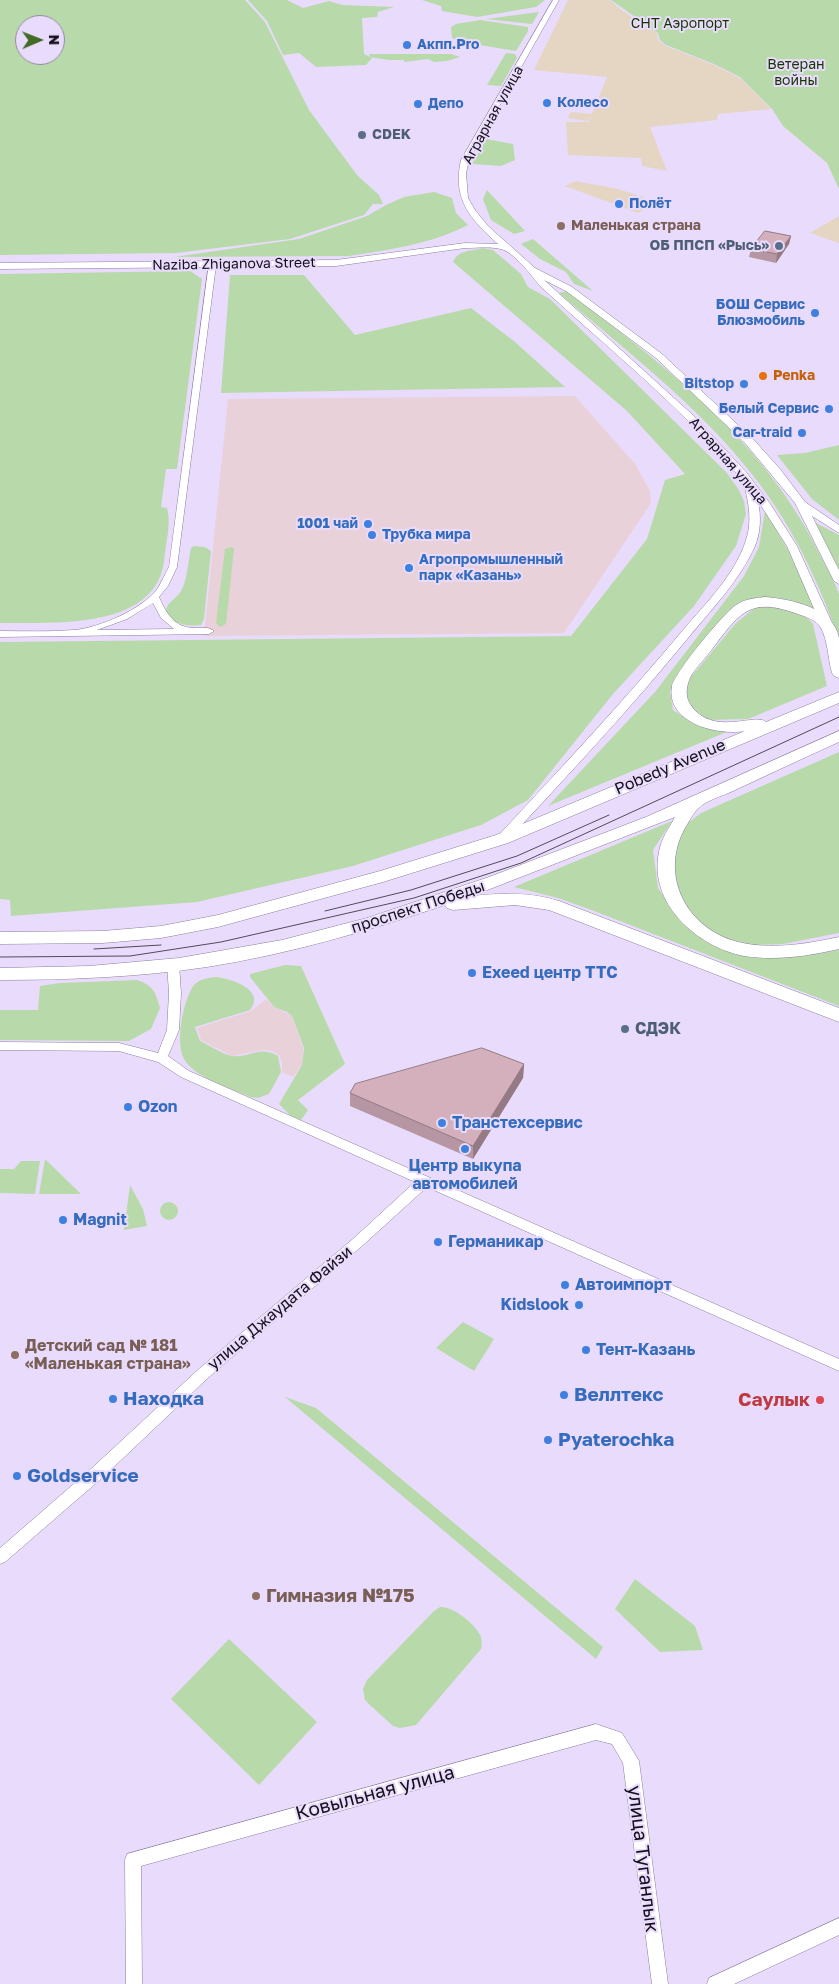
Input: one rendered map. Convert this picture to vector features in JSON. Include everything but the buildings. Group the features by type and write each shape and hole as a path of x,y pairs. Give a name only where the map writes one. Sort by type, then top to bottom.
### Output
{"main road":[{"path":"789,718 729,728 705,724 692,716 684,708 679,692 680,684 684,676 728,619 745,606 763,602 790,606 814,615 827,625"},
{"name":"Аграрная улица","path":"827,625 839,673"},
{"name":"Pobedy Avenue","path":"502,839 839,697"},
{"name":"проспект Победы","path":"0,974 98,972 173,964 239,955 357,928 427,907 527,870 693,804 839,736"},
{"path":"693,804 677,827 667,852 666,870 669,887 677,904 690,920 714,940 733,947 752,950 784,952 812,950 839,943"},
{"path":"0,938 103,937 161,932 218,921 382,876 502,839"},
{"path":"427,907 510,898 544,902 590,918 839,1015"}],"street":[{"name":"Аграрная улица","path":"556,0 527,54 475,141 463,166 462,185 464,198 471,211 485,228 532,270 553,294 715,442 770,510 787,535 798,556 827,625"},
{"path":"466,244 480,237 485,228"},
{"name":"Naziba Zhiganova Street","path":"0,266 351,262 466,244 489,244 507,249"},
{"path":"81,631 109,625 140,607 161,590 173,567 212,265"},
{"name":"Аграрная улица","path":"532,270 569,289 659,356 749,442 776,470 800,502 839,581"},
{"path":"553,294 551,291 555,289 569,289"},
{"path":"502,839 643,687 734,574 750,546 756,518 748,482"},
{"path":"800,502 839,530"},
{"path":"154,596 164,618 174,626 187,630"},
{"path":"0,634 81,631 209,631"},
{"path":"162,1058 173,1030 175,993 173,964"},
{"path":"0,1046 118,1047 162,1058 185,1074 839,1365"},
{"name":"улица Джаудата Файзи","path":"0,1557 97,1472 205,1372 358,1242 426,1180"},
{"name":"Ковыльная улица","path":"134,1984 133,1860 596,1732 618,1738"},
{"name":"улица Туганлык","path":"618,1738 631,1761 660,1984"},
{"path":"715,1984 839,1926"}],"shaded area":[{"path":"568,0 610,0 623,11 657,33 658,40 666,46 714,65 740,78 771,109 718,114 717,120 650,127 667,171 642,166 641,158 568,155 566,122 589,122 592,116 588,121 567,118 571,112 592,114 607,77 534,70"},
{"name":"Полёт","path":"575,181 618,189 643,197 653,204 638,213 565,186"},
{"path":"839,216 839,243 810,233"},
{"name":"Агропромышленный парк «Казань»","path":"575,396 635,464 650,491 651,503 564,633 204,636 228,399"},
{"path":"266,999 274,1007 292,1016 303,1048 302,1065 293,1077 282,1072 282,1062 279,1055 272,1051 263,1050 232,1056 201,1040 197,1028 251,1011"}],"green space":[{"path":"0,0 245,0 265,22 309,110 357,175 379,195 383,204 373,204 364,215 290,239 176,253 0,255"},
{"path":"248,0 287,0 303,8 329,1 342,5 394,7 378,12 377,17 362,18 364,54 372,58 366,65 316,67 299,53 283,55 267,21"},
{"path":"422,0 545,0 536,7 477,17 442,11 441,6"},
{"name":"Ветеран войны","path":"611,0 839,0 839,189 827,163 783,126 772,109 740,77 714,64 666,45 660,40 658,33"},
{"path":"539,12 532,24 486,19"},
{"path":"480,20 528,27 528,31 516,51 462,42 452,38 451,27 456,24"},
{"path":"506,53 515,54 517,58 501,86 487,85"},
{"path":"369,54 451,54 460,57 447,61 434,62 428,59 404,62 404,60 370,57"},
{"path":"486,139 513,144 515,160 501,166 472,164"},
{"path":"487,190 525,231 514,234 491,220 483,199"},
{"path":"434,192 452,198 456,213 468,225 425,242 349,256 174,257 299,239 367,216 404,197"},
{"path":"533,239 593,291 574,284 566,272 540,259 521,244"},
{"path":"483,248 493,250 521,274 528,287 550,299 727,473 739,490 744,501 746,514 736,546 694,606 613,694 528,800 481,825 353,866 197,902 11,916 10,900 0,899 0,642 571,636 647,539 665,480 685,474 627,411 453,262 462,253"},
{"path":"190,271 202,279 177,469 166,469 161,507 167,508 169,525 164,563 159,579 147,595 130,607 110,615 88,620 64,622 0,623 0,274"},
{"path":"230,275 304,275 355,335 471,308 515,342 565,387 221,393"},
{"path":"567,291 676,378 743,443 773,478 799,516 837,589 839,594 839,640 818,585 801,550 782,516 749,470 699,415 644,365 559,293"},
{"path":"839,445 839,520 812,499 777,455 805,453"},
{"path":"765,510 789,552 815,609 792,602 760,598 739,603 679,674 670,691 673,710 700,724 729,731 548,806 655,692 744,576 759,547"},
{"path":"814,522 839,535 839,571"},
{"path":"194,546 205,547 211,551 204,619 201,625 183,624 171,620 167,616 166,611 168,605 182,590 191,548"},
{"path":"232,547 234,549 226,624 220,627 216,623 225,549"},
{"path":"756,607 771,607 795,611 802,614 813,624 827,686 748,719 708,720 690,706 686,692 690,678 736,623"},
{"path":"839,752 839,933 783,944 754,945 718,937 694,918 674,889 670,851 680,829 701,813"},
{"path":"672,821 653,850 658,888 682,923 712,945 753,955 815,954 839,950 839,1006 594,911 558,898 514,887"},
{"path":"285,965 301,966 345,1064 298,1100 308,1110 301,1120 290,1115 279,1104 302,1065 304,1048 292,1016 274,1007 250,977 250,974"},
{"path":"215,977 244,986 254,997 254,1003 250,1010 195,1027 200,1041 232,1056 266,1052 278,1056 281,1072 269,1094 258,1098 250,1097 196,1072 184,1059 181,1052 180,1032 190,992 196,983"},
{"path":"137,980 147,984 153,990 160,1008 151,1029 129,1041 0,1040 0,1010 38,1010 40,986 60,983"},
{"path":"45,1159 81,1194 39,1194"},
{"path":"21,1161 40,1161 35,1194 0,1193 0,1169 14,1169"},
{"path":"130,1185 143,1209 147,1226 124,1230"},
{"path":"169,1202 176,1204 178,1211 176,1218 169,1220 162,1218 160,1211 162,1204"},
{"path":"463,1322 494,1339 474,1371 436,1348"},
{"path":"285,1397 316,1408 603,1647 596,1659"},
{"path":"635,1579 695,1626 703,1650 660,1652 615,1609"},
{"path":"440,1607 458,1613 475,1627 481,1637 481,1649 416,1725 400,1728 393,1726 365,1700 363,1689 367,1680"},
{"path":"229,1639 317,1722 259,1785 171,1699"}],"tram line":[{"path":"0,957 130,956 221,942 414,898 521,863 839,717"},
{"path":"325,911 411,890 517,856 609,815"},
{"path":"94,949 161,945"}],"place":[{"name":"Акпп.Pro","path":"407,45"},
{"name":"Колесо","path":"547,103"},
{"name":"Депо","path":"418,104"},
{"name":"CDEK","path":"362,135"},
{"name":"Полёт","path":"619,204"},
{"name":"Маленькая страна","path":"561,226"},
{"name":"ОБ ППСП «Рысь»","path":"779,246"},
{"name":"БОШ Сервис Блюзмобиль","path":"815,313"},
{"name":"Penka","path":"763,376"},
{"name":"Bitstop","path":"744,384"},
{"name":"Белый Сервис","path":"829,409"},
{"name":"Car-traid","path":"802,433"},
{"name":"1001 чай","path":"368,524"},
{"name":"Трубка мира","path":"372,535"},
{"name":"Агропромышленный парк «Казань»","path":"409,568"},
{"name":"Exeed центр ТТС","path":"472,973"},
{"name":"СДЭК","path":"625,1029"},
{"name":"Ozon","path":"128,1107"},
{"name":"Транстехсервис","path":"442,1123"},
{"name":"Центр выкупа автомобилей","path":"465,1149"},
{"name":"Magnit","path":"63,1220"},
{"name":"Германикар","path":"438,1242"},
{"name":"Автоимпорт","path":"565,1285"},
{"name":"Kidslook","path":"579,1305"},
{"name":"Тент-Казань","path":"586,1350"},
{"name":"Детский сад № 181 «Маленькая страна»","path":"15,1355"},
{"name":"Веллтекс","path":"564,1395"},
{"name":"Находка","path":"113,1399"},
{"name":"Саулык","path":"820,1400"},
{"name":"Pyaterochka","path":"548,1440"},
{"name":"Goldservice","path":"17,1476"},
{"name":"Гимназия №175","path":"256,1596"}],"park label":[{"name":"СНТ Аэропорт","path":"680,24"}]}
